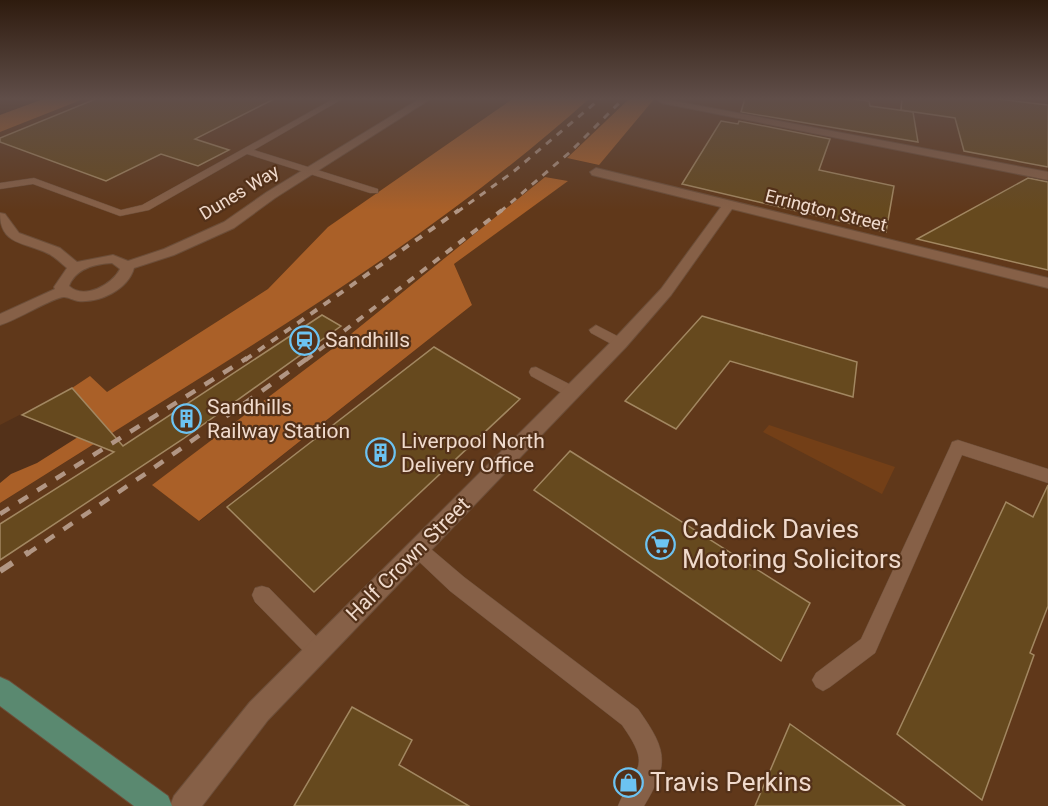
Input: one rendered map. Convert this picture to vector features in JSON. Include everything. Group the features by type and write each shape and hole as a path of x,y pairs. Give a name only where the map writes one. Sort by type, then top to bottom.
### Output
{"main road":[{"path":"0,690 158,806"}],"street":[{"name":"Dunes Way","path":"76,268 104,259 120,261 126,266 169,252 229,225 271,195 368,136"},
{"path":"843,136 1048,176"},
{"name":"Errington Street","path":"596,172 1048,283"},
{"name":"Half Crown Street","path":"184,806 259,711 620,343 666,292 729,205"},
{"path":"0,217 14,236 55,251 76,268 63,280 61,286 64,291"},
{"path":"0,320 64,291 81,296 104,291 121,280 126,274 126,266"}],"lane":[{"path":"0,186 34,181 120,213 145,208 273,136"},
{"path":"246,151 374,191"},
{"path":"596,330 620,343"},
{"path":"536,372 572,392"},
{"path":"823,680 868,646 958,447 1048,476"},
{"path":"418,549 457,584 630,717 649,743 651,771 630,806"},
{"path":"262,595 317,651"}],"shaded area":[{"path":"0,136 591,136 567,158 598,165 623,136 1048,136 1048,806 0,806 0,503 112,433 72,388 0,425","holes":["545,177 567,181 454,264 472,305 200,521 153,485 336,346"]},
{"path":"460,136 546,136 477,191 358,276 112,433 72,388 90,376 107,392 268,289 328,227"},
{"path":"591,136 624,136 599,165 567,158"},
{"path":"545,177 568,181 454,264 472,305 199,521 152,485 336,346"},
{"path":"769,425 895,467 882,494 763,432"},
{"path":"78,437 94,444 0,503 0,483 11,474 37,463"}],"building":[{"path":"6,136 202,136 195,139 229,150 198,166 161,154 106,181 0,142 0,138"},
{"path":"712,136 813,136 830,139 819,170 894,186 886,232 682,184"},
{"path":"880,136 917,136 918,142"},
{"path":"960,136 1048,136 1048,167 964,151"},
{"path":"1028,178 1048,182 1048,270 917,239"},
{"path":"322,315 341,326 183,439 0,560 0,524 114,452 22,415 72,388 123,446"},
{"path":"702,316 857,362 853,397 730,361 676,429 625,401"},
{"name":"Liverpool North Delivery Office","path":"434,347 520,399 314,592 227,507"},
{"path":"570,451 810,603 781,661 534,490"},
{"path":"1048,485 1048,606 1030,653 1034,655 982,800 897,734 1006,502 1033,517"},
{"path":"352,707 412,740 399,765 469,806 294,806"},
{"path":"790,724 905,806 755,806"}],"railway":[{"path":"457,212 513,172 556,136"},
{"path":"500,212 586,136"},
{"path":"245,360 459,210"},
{"path":"306,360 502,210"},
{"path":"0,514 247,358"},
{"path":"27,554 148,472 308,358"},
{"path":"0,571 29,552"}],"place":[{"name":"Sandhills","path":"304,340"},
{"name":"Sandhills Railway Station","path":"186,419"},
{"name":"Liverpool North Delivery Office","path":"380,453"},
{"name":"Caddick Davies Motoring Solicitors","path":"661,544"},
{"name":"Travis Perkins","path":"629,782"}]}
